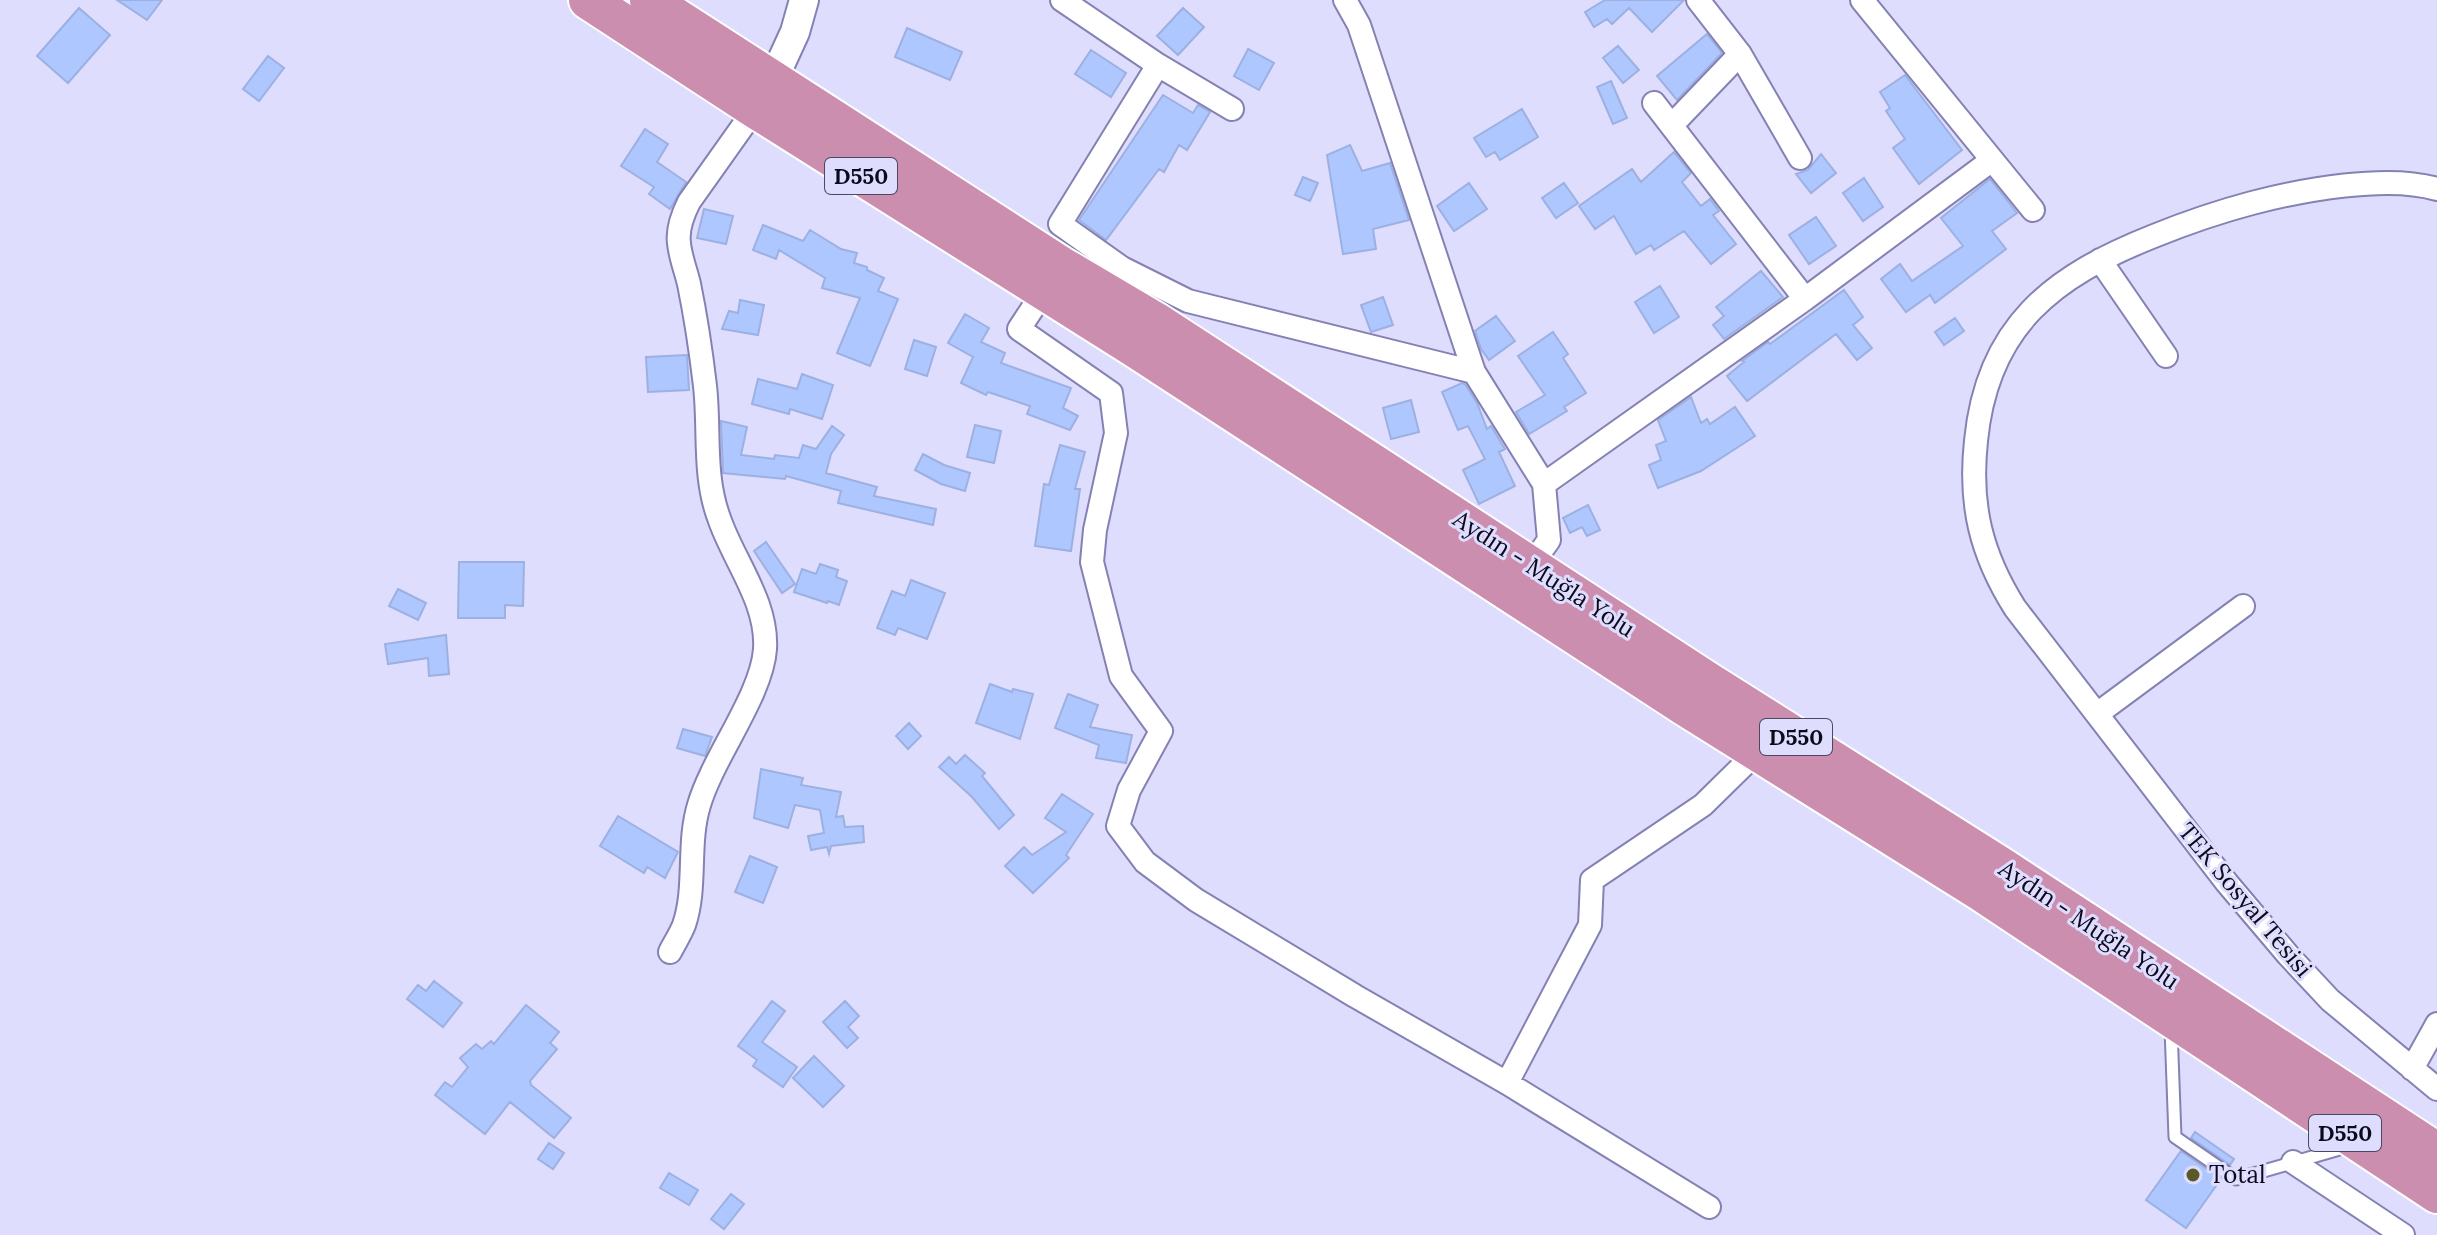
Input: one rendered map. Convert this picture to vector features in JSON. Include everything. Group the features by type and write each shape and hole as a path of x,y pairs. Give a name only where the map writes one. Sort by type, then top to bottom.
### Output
{"highway":[{"name":"Aydın - Muğla Yolu","path":"588,0 764,95 1155,321 1709,682 1999,865 2437,1152"},
{"name":"Aydın - Muğla Yolu","path":"649,0 764,95 1044,291 1757,752 1981,892 2360,1143"},
{"name":"D550","path":"2360,1143 2437,1194"}],"street":[{"path":"670,952 683,927 689,903 692,836 698,807 712,769 760,673 765,649 755,599 719,519 709,486 710,431 705,384 695,311 678,242 682,218 689,202 764,95 795,32 804,0"},
{"path":"1062,0 1158,65 1232,109"},
{"path":"1345,0 1359,25 1474,372 1544,484 1549,540 1531,565"},
{"path":"1698,0 1740,54 1800,158"},
{"path":"1862,0 2033,210"},
{"path":"1672,125 1740,54"},
{"path":"1158,65 1060,224 1122,268 1188,301 1474,372"},
{"path":"1654,103 1805,299"},
{"path":"1544,484 1805,299 1992,160"},
{"name":"TEK Sosyal Tesisi","path":"2437,189 2421,184 2380,185 2284,195 2228,209 2178,227 2100,260 2061,283 2034,306 1999,353 1987,380 1976,432 1973,469 1983,544 1998,580 2015,608 2227,883 2288,955 2330,1000 2437,1089"},
{"path":"2100,260 2166,356"},
{"path":"1044,291 1019,329 1111,393 1116,433 1095,530 1092,562 1121,676 1161,731 1129,790 1118,826 1145,862 1196,900 1507,1083 1709,1207"},
{"path":"2097,714 2243,606"},
{"path":"1507,1083 1590,925 1592,880 1703,805 1757,752"},
{"path":"2412,1069 2437,1024"},
{"path":"2293,1162 2403,1235"}],"lane":[{"path":"2171,1019 2175,1137 2236,1179 2360,1143"}],"building":[{"path":"117,0 162,0 147,20"},
{"path":"1605,0 1684,0 1652,32 1629,8 1612,24 1607,19 1594,27 1585,12"},
{"path":"79,8 110,35 68,83 37,56"},
{"path":"1183,8 1204,27 1178,55 1157,36"},
{"path":"907,28 962,52 950,80 895,57"},
{"path":"1707,34 1722,53 1677,100 1657,76"},
{"path":"1618,46 1639,70 1623,83 1603,58"},
{"path":"1248,49 1274,63 1259,90 1234,76"},
{"path":"1091,50 1126,73 1111,97 1075,74"},
{"path":"268,56 284,68 259,101 243,89"},
{"path":"1905,75 1962,150 1919,184 1893,148 1905,139 1886,111 1890,108 1880,92"},
{"path":"1611,81 1627,118 1613,124 1597,87"},
{"path":"1163,95 1193,113 1198,105 1210,112 1187,150 1179,145 1164,172 1159,169 1106,240 1079,220"},
{"path":"1522,109 1538,137 1500,160 1495,152 1486,157 1474,138"},
{"path":"645,129 668,144 657,162 686,182 670,209 649,194 654,187 621,166"},
{"path":"1350,145 1362,171 1390,163 1409,220 1373,229 1376,249 1343,254 1327,155"},
{"path":"1674,152 1691,173 1682,182 1701,206 1710,199 1719,211 1713,215 1736,244 1711,264 1684,231 1654,250 1651,245 1636,254 1614,216 1595,229 1579,206 1632,169 1641,182"},
{"path":"1821,154 1836,173 1811,193 1796,174 1808,170"},
{"path":"1303,177 1318,183 1310,201 1295,195"},
{"path":"1864,178 1883,207 1863,221 1843,193"},
{"path":"1990,179 2017,213 1992,231 2006,249 1935,303 1930,295 1906,312 1881,279 1900,264 1912,281 1963,246 1941,218"},
{"path":"1469,183 1487,209 1454,231 1437,206"},
{"path":"1564,183 1578,203 1556,218 1542,198"},
{"path":"704,209 733,216 726,244 697,238"},
{"path":"1816,217 1836,246 1809,264 1789,235"},
{"path":"763,225 803,241 810,230 841,249 857,253 854,263 884,278 878,291 898,299 870,366 837,353 860,298 822,288 825,278 779,250 776,259 753,250"},
{"path":"1761,271 1783,297 1724,339 1713,325 1724,316 1716,307"},
{"path":"1660,286 1679,317 1654,333 1635,302"},
{"path":"1844,290 1863,317 1853,325 1872,348 1857,360 1836,334 1747,401 1727,376 1742,361"},
{"path":"1383,297 1393,325 1371,332 1361,305"},
{"path":"740,300 764,305 758,335 722,329 729,311 738,313"},
{"path":"965,314 989,328 981,342 1005,353 1001,363 1071,388 1063,408 1078,416 1070,430 1027,414 1030,406 988,392 986,395 961,383 973,357 948,343"},
{"path":"1496,316 1515,341 1489,360 1481,349 1475,331"},
{"path":"1955,318 1964,331 1944,345 1935,332"},
{"path":"1553,332 1568,354 1563,358 1586,393 1564,407 1567,411 1529,434 1516,412 1545,395 1518,356"},
{"path":"914,340 936,347 927,376 905,369"},
{"path":"687,355 689,390 648,392 646,357"},
{"path":"802,374 833,385 822,419 790,409 789,414 752,404 758,379 797,389"},
{"path":"1462,383 1477,403 1487,429 1491,426 1505,449 1499,452 1515,486 1479,504 1463,470 1485,459 1468,426 1458,430 1442,392"},
{"path":"1691,397 1701,423 1707,419 1710,424 1735,407 1755,436 1701,471 1658,488 1649,465 1661,460 1656,445 1666,441 1658,420"},
{"path":"1411,400 1419,432 1391,439 1383,408"},
{"path":"721,421 747,427 741,455 774,459 775,455 799,458 803,445 816,449 832,426 844,435 831,454 826,473 877,487 874,496 936,509 933,525 838,503 841,491 786,476 785,479 723,473"},
{"path":"975,425 1001,431 994,463 967,457"},
{"path":"1060,445 1085,452 1075,489 1080,489 1071,551 1035,546 1044,484 1049,485"},
{"path":"923,454 970,473 965,491 941,484 915,470"},
{"path":"1588,505 1600,530 1587,536 1582,527 1570,533 1563,518"},
{"path":"766,542 795,584 782,593 754,551"},
{"path":"459,562 524,562 523,606 505,605 505,618 458,618"},
{"path":"820,564 838,570 836,577 847,581 839,605 794,592 802,569 816,574"},
{"path":"911,580 945,593 927,639 898,628 895,635 877,628 892,591 905,596"},
{"path":"398,589 426,603 418,620 389,606"},
{"path":"446,635 449,674 429,676 428,658 388,664 385,644"},
{"path":"990,684 1012,692 1013,689 1033,694 1020,739 976,723"},
{"path":"1068,694 1098,705 1090,727 1132,735 1126,763 1096,758 1099,745 1055,728"},
{"path":"909,723 921,736 908,749 896,736"},
{"path":"683,729 712,737 705,756 677,748"},
{"path":"965,755 985,773 982,776 1014,815 999,829 972,797 939,767 949,757 956,764"},
{"path":"761,769 803,778 801,785 841,792 836,817 843,816 845,827 863,826 864,842 831,846 829,854 827,847 811,850 808,836 824,833 820,810 795,805 788,828 754,818"},
{"path":"1062,794 1093,814 1066,855 1069,858 1033,893 1005,866 1024,847 1032,855 1066,832 1045,818"},
{"path":"618,816 678,852 665,878 647,867 644,873 600,846"},
{"path":"750,856 777,867 763,903 735,892"},
{"path":"434,981 462,1003 443,1027 407,999 418,985 426,991"},
{"path":"772,1001 785,1011 762,1042 797,1067 783,1087 753,1066 757,1060 738,1046"},
{"path":"845,1001 859,1016 848,1027 858,1038 847,1048 823,1022"},
{"path":"526,1005 559,1032 550,1043 557,1049 530,1081 571,1118 554,1138 510,1102 485,1134 435,1095 445,1082 452,1087 468,1067 460,1058 476,1044 482,1049 491,1041 494,1044"},
{"path":"814,1056 844,1086 823,1107 793,1078"},
{"path":"2195,1132 2234,1159 2230,1165 2191,1138"},
{"path":"549,1143 564,1153 553,1169 538,1159"},
{"path":"2181,1151 2221,1179 2186,1228 2146,1200"},
{"path":"669,1173 698,1190 689,1205 660,1188"},
{"path":"731,1194 744,1204 724,1229 711,1219"}],"place":[{"name":"Total","path":"2193,1175"}]}
